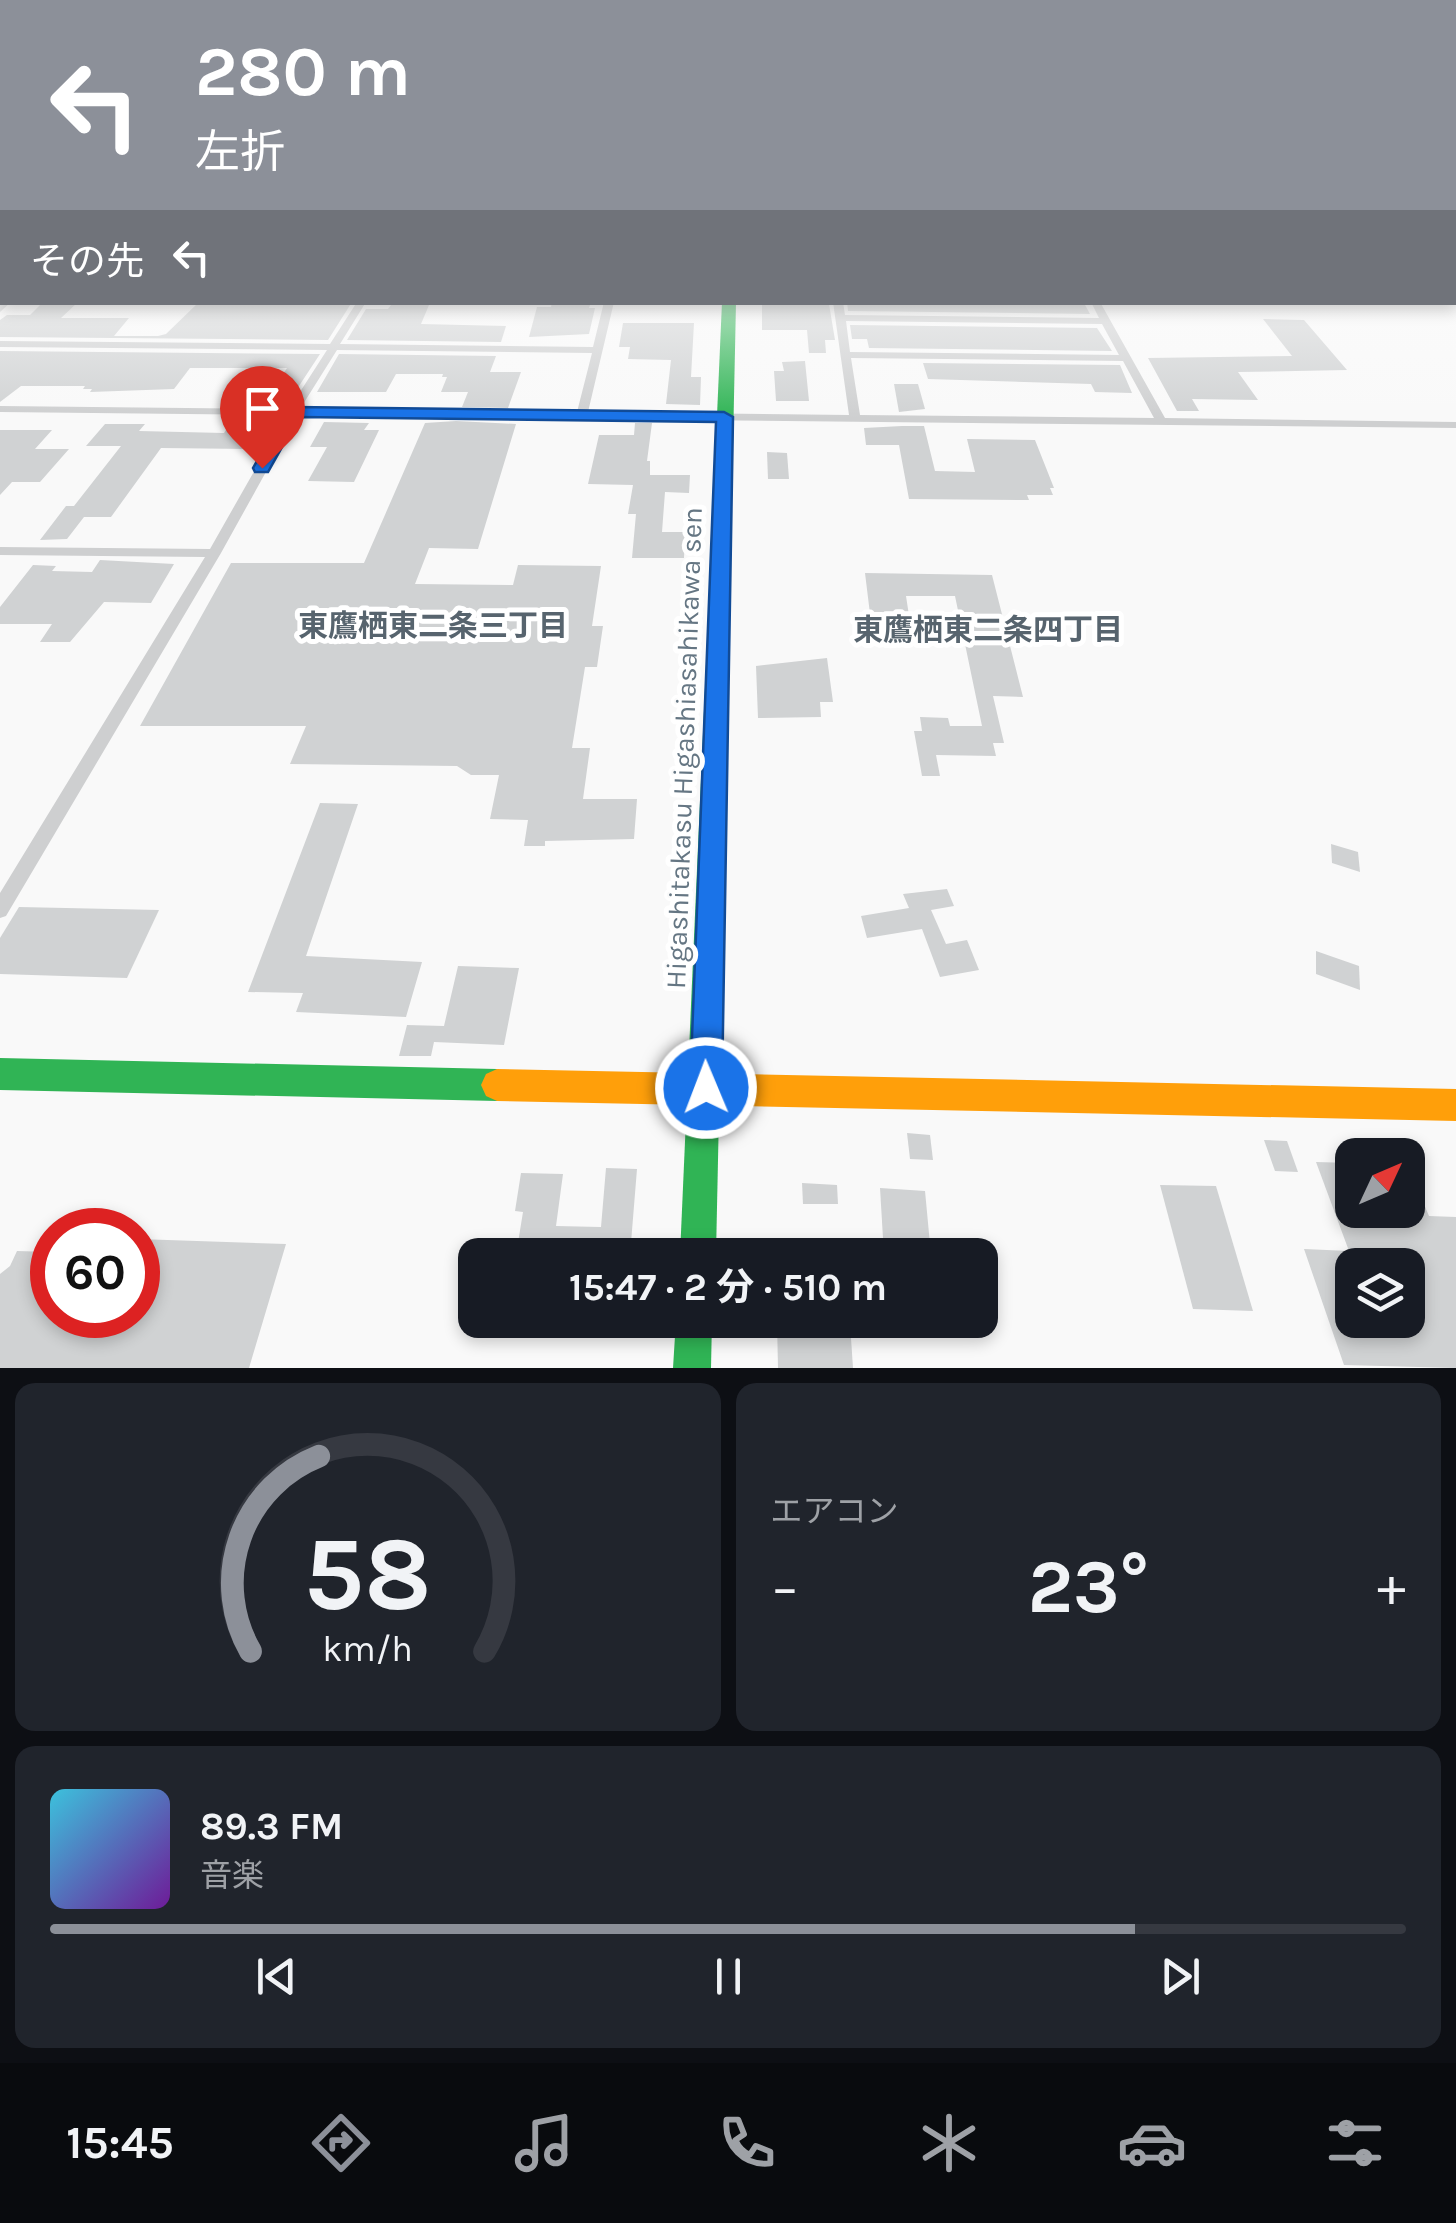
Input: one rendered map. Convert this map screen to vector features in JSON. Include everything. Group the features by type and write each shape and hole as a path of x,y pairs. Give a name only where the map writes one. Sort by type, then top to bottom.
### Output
{"main road":[{"name":"Higashitakasu Higashiasahikawa sen","path":"699,1238 729,305"},
{"path":"0,1074 1456,1106"},
{"path":"692,1368 693,1338"}],"street":[{"path":"0,910 360,305"},
{"path":"582,415 607,305"},
{"path":"838,305 855,418"},
{"path":"1096,305 1161,421"},
{"path":"840,318 1104,320"},
{"path":"0,344 597,350"},
{"path":"844,355 1124,358"},
{"path":"0,409 1456,425"},
{"path":"0,551 214,553"}],"building":[{"path":"40,305 75,305 61,318 129,318 114,336 166,334 196,305 350,305 328,340 0,337 0,320 7,315 30,315"},
{"path":"391,305 429,305 421,324 506,326 501,342 347,340 366,309 388,309"},
{"path":"762,305 829,305 835,340 825,340 826,353 809,353 807,330 762,330"},
{"path":"847,305 1085,305 1090,314 848,311"},
{"path":"537,307 595,308 589,334 529,337"},
{"path":"1263,319 1304,320 1347,370 1238,372 1258,400 1192,399 1199,411 1177,411 1148,358 1292,356"},
{"path":"623,323 694,323 691,377 701,377 700,405 666,404 671,360 628,359 630,347 619,347"},
{"path":"850,325 1097,328 1112,351 869,348 867,339 852,339"},
{"path":"0,351 320,354 297,389 273,389 287,368 190,368 174,389 90,392 92,389 83,389 85,386 21,386 0,402"},
{"path":"339,354 496,356 490,372 521,372 508,408 462,407 468,392 441,392 447,377 443,374 396,374 386,392 317,392"},
{"path":"805,361 809,401 776,401 774,371 784,371 782,362"},
{"path":"923,363 1120,365 1132,393 1095,392 1091,384 928,379"},
{"path":"894,384 918,384 925,409 899,412"},
{"path":"231,422 273,423 261,441 254,441 249,449 161,448 111,517 84,517 67,539 40,540 66,506 74,506 121,446 86,446 105,424 145,424 139,431 224,433"},
{"path":"324,422 369,423 364,430 379,430 354,482 308,481 327,447 310,447"},
{"path":"425,423 516,424 478,549 429,548 415,584 513,585 518,565 601,566 592,626 603,626 597,667 585,667 572,748 590,748 583,799 637,799 634,839 545,841 545,846 524,846 528,820 490,819 499,775 471,775 457,766 290,764 306,726 140,726 231,563 364,563"},
{"path":"635,423 652,423 647,461 650,475 690,475 689,493 665,492 662,532 685,532 684,558 632,558 636,514 628,514 633,485 588,484 599,435 634,435"},
{"path":"924,426 935,471 975,472 967,439 1035,440 1054,488 1050,488 1053,495 1027,495 1029,500 909,499 899,445 866,445 864,428"},
{"path":"0,430 52,430 35,449 69,449 40,482 12,482 0,495"},
{"path":"767,452 787,453 789,479 768,479"},
{"path":"100,560 174,564 151,603 104,602 70,642 40,642 52,624 0,624 0,607 33,565 56,566 52,571 92,572"},
{"path":"865,573 992,575 1023,697 993,696 1004,743 993,743 996,756 936,755 940,776 922,776 914,731 922,731 920,717 948,718 950,726 982,726 955,596 906,596 910,622 871,622"},
{"path":"827,658 833,702 820,702 821,717 758,718 756,666"},
{"path":"320,803 358,804 306,956 422,962 406,1017 296,1012 303,993 248,992"},
{"path":"1331,844 1358,852 1360,872 1332,863"},
{"path":"947,889 954,906 931,910 946,944 967,940 979,970 940,977 922,929 867,938 861,916 909,908 903,894"},
{"path":"19,907 159,910 127,978 0,974 0,938"},
{"path":"1316,951 1359,966 1360,990 1316,974"},
{"path":"458,966 519,968 504,1045 434,1042 431,1056 399,1056 407,1025 444,1026"},
{"path":"907,1133 930,1135 933,1160 910,1159"},
{"path":"1264,1140 1287,1141 1298,1172 1275,1171"},
{"path":"1316,1162 1335,1163 1335,1213"},
{"path":"606,1168 637,1169 631,1238 519,1238 523,1212 515,1211 521,1173 563,1174 556,1226 601,1227"},
{"path":"802,1183 837,1185 838,1204 803,1204"},
{"path":"1160,1185 1216,1186 1253,1311 1193,1309"},
{"path":"880,1188 925,1191 929,1238 883,1238"},
{"path":"1425,1207 1429,1216 1456,1217 1456,1368 1344,1365 1304,1249 1335,1250 1335,1338 1425,1338 1425,1248 1348,1248 1340,1228 1425,1228"},
{"path":"160,1240 286,1244 249,1368 0,1368 0,1274 10,1266 17,1251 30,1251 30,1338 160,1338"},
{"path":"777,1338 851,1338 853,1368 778,1368"}],"traffic: fast":[{"path":"699,1238 729,305"},
{"path":"0,1074 497,1085"},
{"path":"692,1368 693,1338"}],"traffic: slow":[{"path":"497,1085 1456,1105"}],"district":[{"name":"東鷹栖東二条三丁目","path":"433,626"},
{"name":"東鷹栖東二条四丁目","path":"988,630"}],"route":[{"path":"262,468 294,412 724,417 706,1088"}]}
